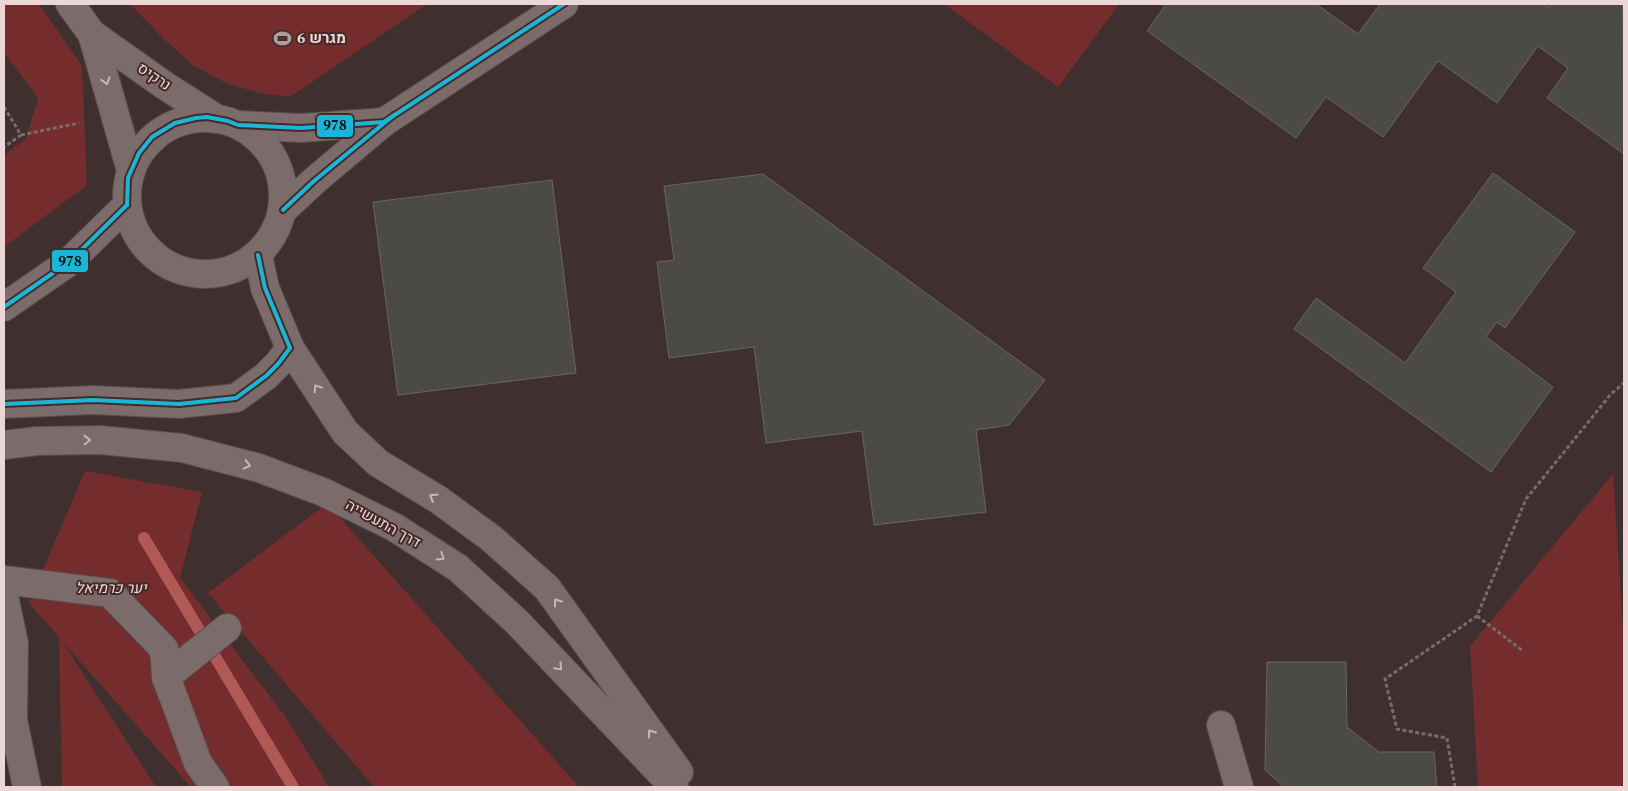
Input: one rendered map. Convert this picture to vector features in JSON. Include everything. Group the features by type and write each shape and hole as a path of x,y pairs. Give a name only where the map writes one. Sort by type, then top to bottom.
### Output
{"street":[{"name":"נרקיס","path":"70,4 92,34 164,85 228,122"},
{"path":"282,210 384,122 564,4"},
{"name":"נרקיס","path":"92,34 131,171"},
{"path":"228,122 252,132 270,150 281,173 284,194 282,216 273,236 258,255 237,268 213,274 189,273 167,264 147,249 134,229 127,205 128,179 131,171 138,154 156,134 179,121 204,117 228,122 301,128 384,122"},
{"path":"4,308 69,262 127,205"},
{"path":"258,255 265,288 290,348 345,432 378,463 439,500 492,539 547,588 690,787"},
{"path":"4,404 93,400 179,404 236,398 266,376 290,348"},
{"path":"37,441 93,400"},
{"name":"דרך התעשייה","path":"4,445 37,441 100,440 182,448 258,468 323,492 394,527 458,568 517,622 674,787"},
{"path":"4,580 110,593 164,649 166,677 198,763 215,787"},
{"path":"4,596 14,643 8,724 27,787"},
{"path":"166,677 227,628"},
{"path":"1220,726 1239,787"}],"path":[{"path":"4,106 21,135"},
{"path":"4,146 21,135 85,122"},
{"path":"1455,787 1447,738 1397,729 1385,679 1477,616 1526,500 1611,394 1624,383"},
{"path":"1477,616 1523,651"}],"green space":[{"path":"4,4 39,4 82,66 87,185 4,247 4,155 26,139 38,98 4,53"},
{"path":"130,4 427,4 290,97 260,93 226,83 194,66 165,40"},
{"path":"944,4 1119,4 1058,87"},
{"name":"יער כרמיאל","path":"85,471 202,492 180,578 285,716 329,787 191,787 62,641 156,787 62,787 59,637 29,603"},
{"path":"1613,474 1624,645 1624,787 1478,787 1470,646"},
{"path":"327,503 579,787 374,787 208,593"}],"building":[{"path":"1166,4 1316,4 1358,34 1380,4 1543,4 1548,7 1551,4 1623,4 1624,154 1547,98 1568,68 1538,46 1497,103 1438,61 1383,137 1326,97 1296,138 1147,31"},
{"path":"1493,173 1575,232 1505,328 1497,322 1486,337 1553,387 1491,472 1294,329 1316,298 1405,363 1456,292 1423,268"},
{"path":"763,174 1045,380 1009,425 976,430 986,512 874,525 862,431 766,443 754,347 669,358 657,262 674,260 664,186"},
{"path":"552,180 576,373 398,395 373,202"},
{"path":"1267,662 1346,662 1347,727 1379,752 1434,752 1437,787 1284,787 1265,770"}],"waterway":[{"path":"144,538 293,787"}],"transit line":[{"name":"978","path":"127,205 128,178 139,153 152,137 175,123 207,117 238,125 301,128 384,122 564,4"},
{"name":"978","path":"283,210 314,181 394,115"},
{"name":"978","path":"4,307 69,262 127,205"},
{"name":"978","path":"258,255 265,288 290,348"},
{"name":"978","path":"4,404 93,400 179,404 236,398 266,376 290,348"}],"place":[{"name":"מגרש 6","path":"283,38"}]}
